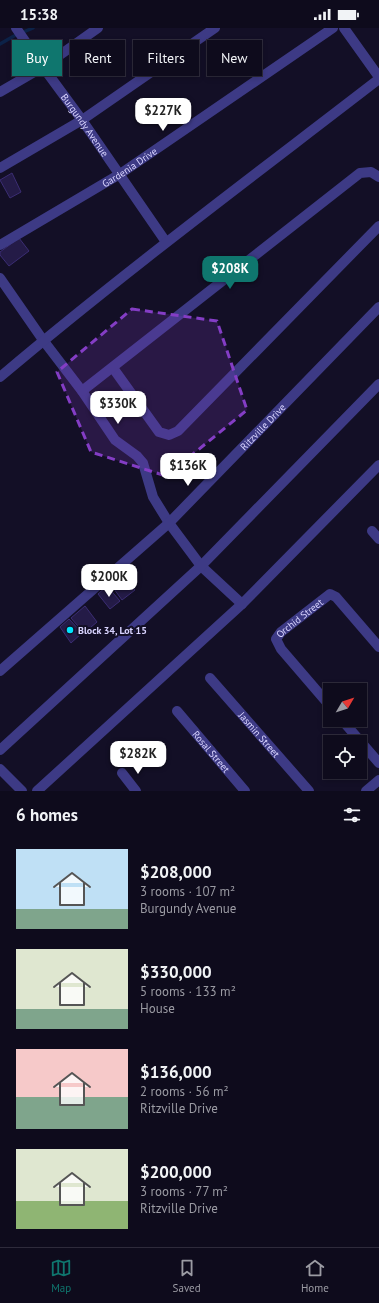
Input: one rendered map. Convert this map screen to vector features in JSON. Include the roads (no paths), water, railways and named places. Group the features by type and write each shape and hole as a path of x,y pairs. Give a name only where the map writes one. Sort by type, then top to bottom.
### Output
{"street":[{"name":"Burgundy Avenue","path":"16,28 24,40"},
{"path":"62,53 98,28"},
{"path":"0,168 82,120 215,28"},
{"name":"Gardenia Drive","path":"0,246 120,174 333,28"},
{"path":"0,377 43,340 166,242 379,78 344,28"},
{"path":"0,92 27,76"},
{"name":"Burgundy Avenue","path":"49,76 82,120 166,242"},
{"path":"82,391 360,173 371,172 379,177"},
{"path":"113,368 159,432 169,435 178,430 379,226"},
{"path":"0,278 43,340 82,391 115,440 137,456 143,463 153,497 169,523 201,566 242,604"},
{"name":"Ritzville Drive","path":"0,671 169,523 379,307"},
{"path":"0,750 201,566 379,384"},
{"path":"37,791 242,604 379,465"},
{"name":"Orchid Street","path":"323,698 281,650 276,639 281,632 330,594 336,597 379,646"},
{"name":"Jasmin Street","path":"210,678 309,791"},
{"name":"Rosal Street","path":"177,710 246,791"},
{"path":"348,727 379,763"},
{"path":"0,770 22,791"},
{"path":"122,773 136,791"},
{"path":"366,791 379,780"}],"waterway":[{"path":"0,44 33,28"}],"place":[{"name":"Block 34, Lot 15","path":"70,630"}]}
